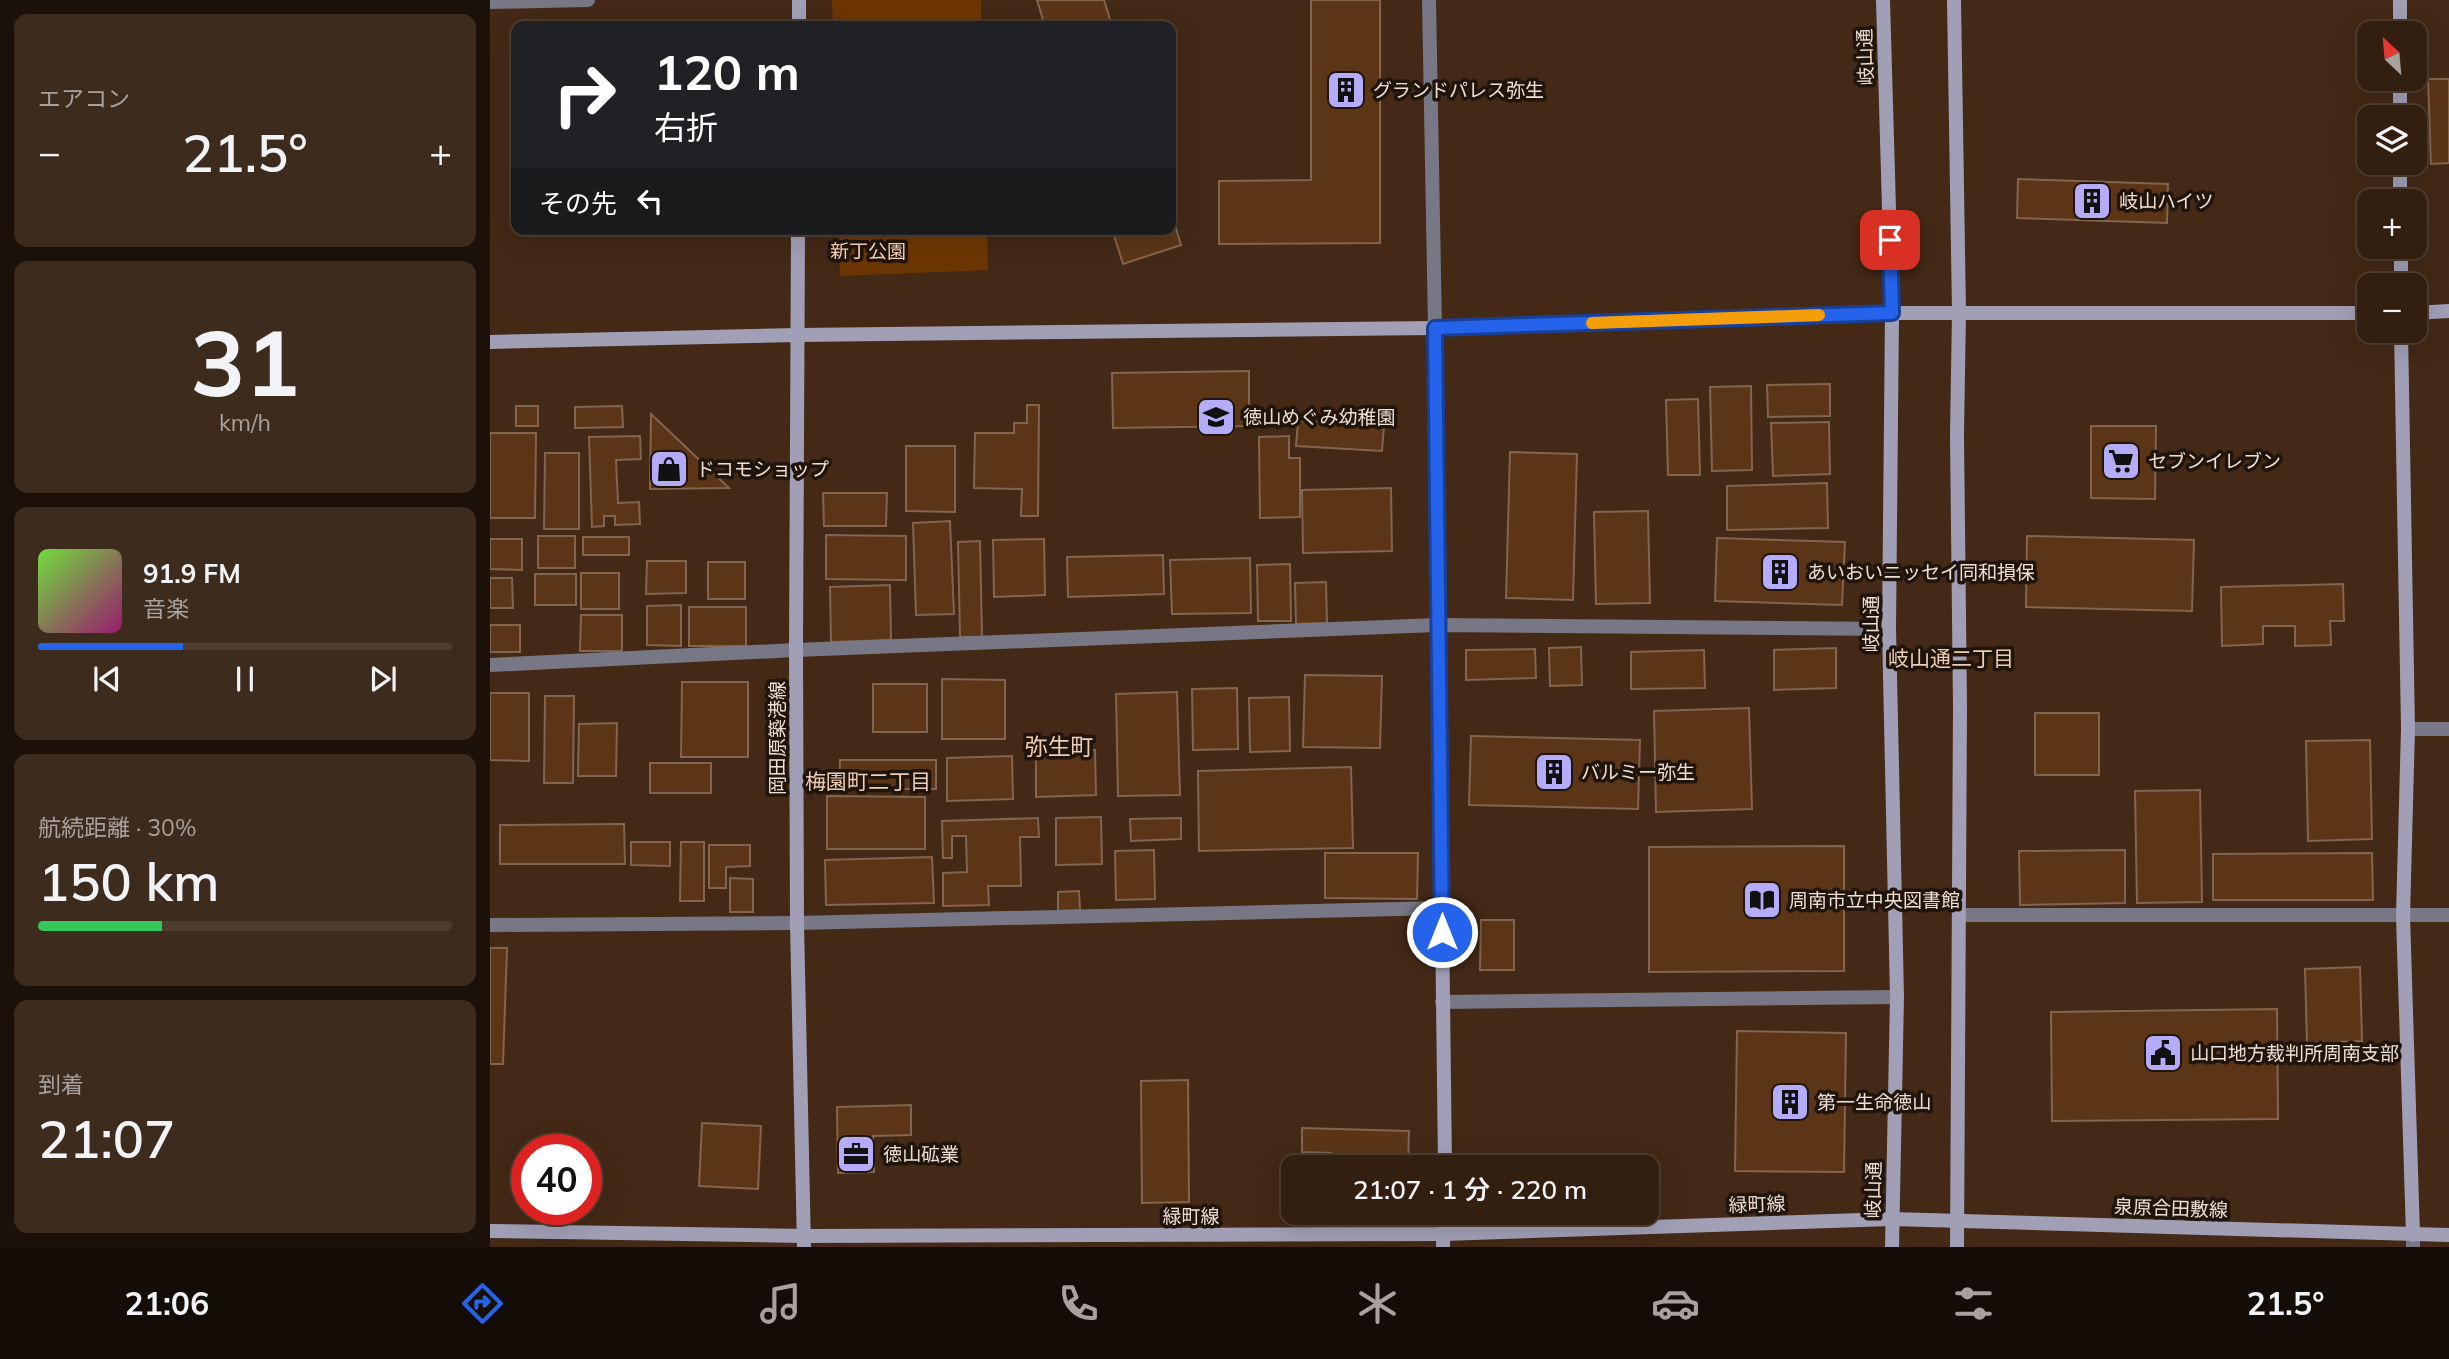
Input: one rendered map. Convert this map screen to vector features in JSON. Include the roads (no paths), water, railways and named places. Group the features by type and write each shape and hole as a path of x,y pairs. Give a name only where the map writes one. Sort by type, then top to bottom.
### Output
{"street":[{"path":"490,2 588,0"},
{"path":"799,0 799,21"},
{"path":"1429,0 1445,1155"},
{"name":"岐山通","path":"1883,0 1892,313 1889,629 1898,997 1892,1247"},
{"path":"1954,0 1959,312 1958,1247"},
{"path":"2400,0 2400,21"},
{"name":"岡田原築港線","path":"799,235 797,923 804,1241"},
{"path":"2427,312 2449,311"},
{"path":"490,342 798,335 1435,328 1892,313 2357,313"},
{"path":"2401,343 2407,729 2403,916 2413,1241"},
{"path":"490,665 1437,625 1889,629"},
{"path":"2407,729 2449,729"},
{"path":"490,925 797,923 1442,908"},
{"path":"1959,915 2449,915"},
{"path":"1442,1002 1898,997"},
{"name":"泉原合田敷線","path":"1891,1219 2413,1241 2449,1235"},
{"name":"緑町線","path":"490,1231 804,1241 1443,1241 1891,1219"}],"place":[{"name":"グランドパレス弥生","path":"1346,90"},
{"name":"岐山ハイツ","path":"2092,201"},
{"name":"徳山めぐみ幼稚園","path":"1216,417"},
{"name":"セブンイレブン","path":"2121,461"},
{"name":"ドコモショップ","path":"669,469"},
{"name":"あいおいニッセイ同和損保","path":"1780,572"},
{"name":"バルミー弥生","path":"1554,772"},
{"name":"周南市立中央図書館","path":"1762,900"},
{"name":"山口地方裁判所周南支部","path":"2163,1053"},
{"name":"第一生命徳山","path":"1790,1102"},
{"name":"徳山砿業","path":"856,1154"}],"district":[{"name":"岐山通二丁目","path":"1951,659"},
{"name":"弥生町","path":"1059,747"},
{"name":"梅園町二丁目","path":"868,782"}],"park label":[{"name":"新丁公園","path":"868,251"}]}
